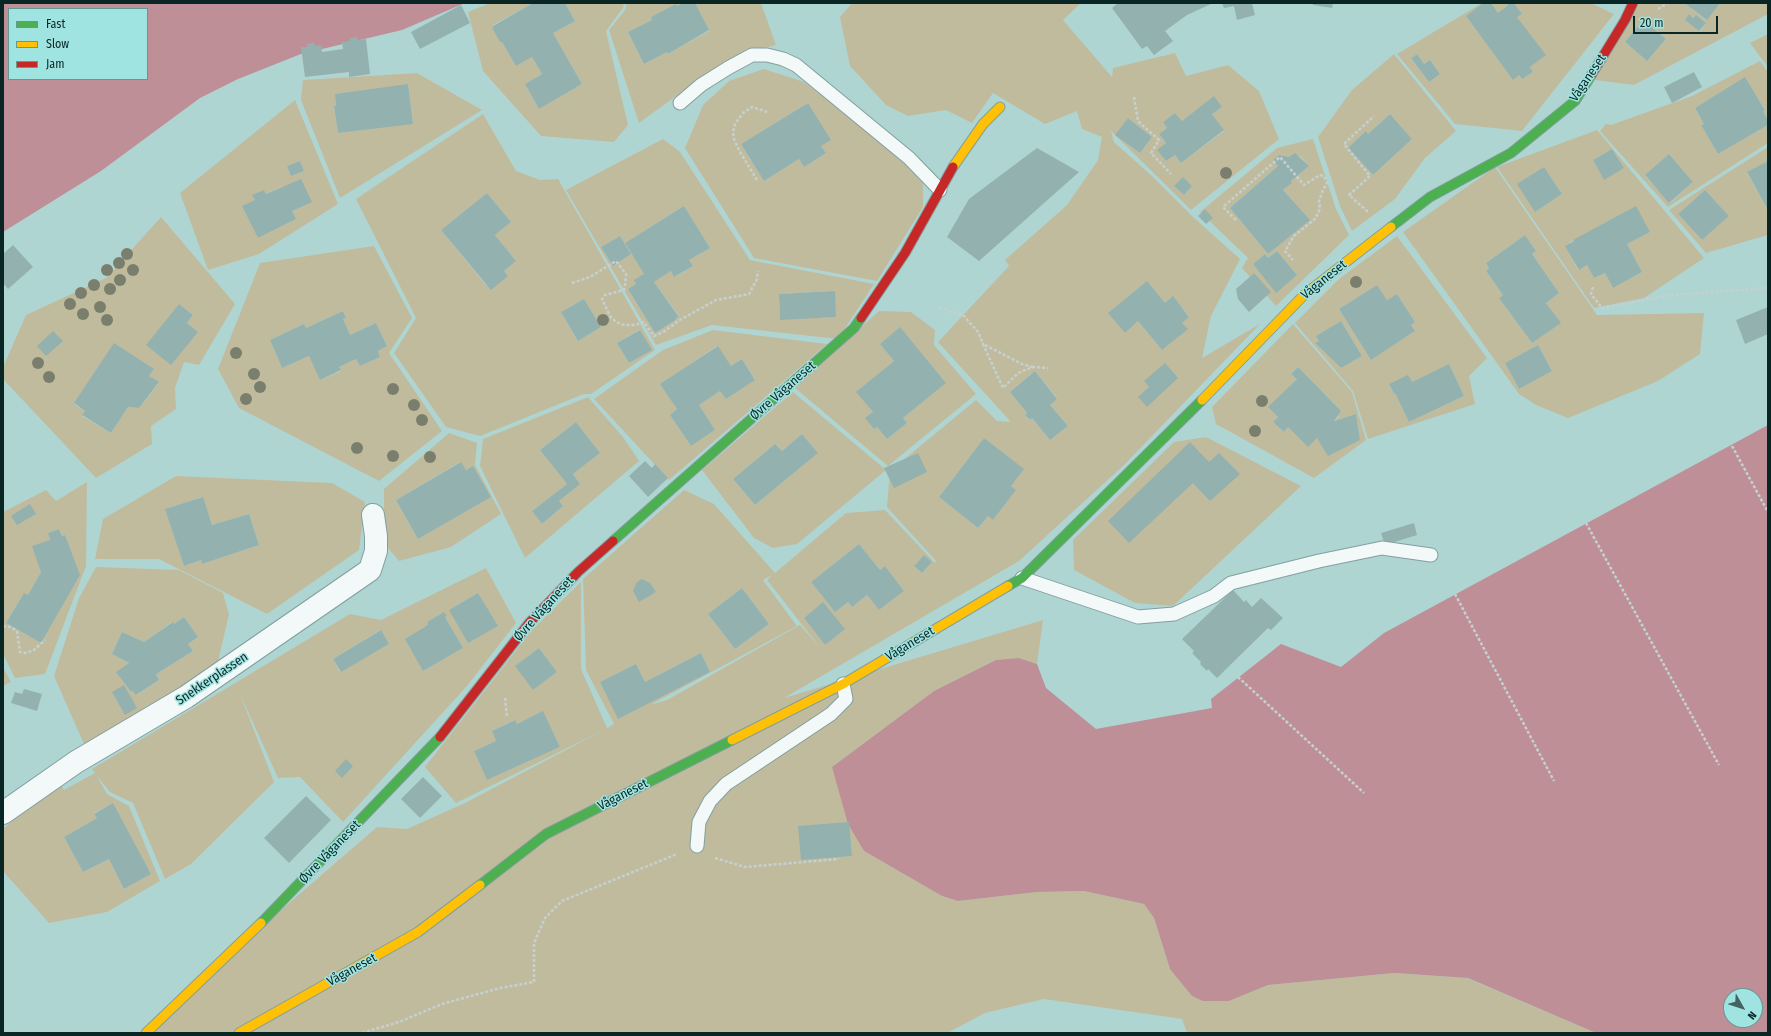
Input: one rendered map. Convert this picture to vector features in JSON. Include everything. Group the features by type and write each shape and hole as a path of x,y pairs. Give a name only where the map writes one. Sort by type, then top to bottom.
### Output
{"street":[{"name":"Våganeset","path":"239,1033 418,932 546,834 844,684 1022,578 1189,414 1305,294 1430,197 1511,153 1576,101 1622,25 1633,3"},
{"name":"Øvre Våganeset","path":"146,1033 266,918 437,741 530,622 578,572 854,328 905,253 951,169 983,124 1000,107"},
{"name":"Snekkerplassen","path":"3,813 76,762 186,697 370,570 376,551 376,536 373,515"}],"lane":[{"path":"680,103 701,85 752,55 768,55 783,59 796,65 909,158 940,190"},
{"path":"1022,578 1138,617 1174,614 1214,596 1232,583 1382,548 1431,556"},
{"path":"697,846 699,822 710,801 726,784 831,714 846,699 844,684"}],"path":[{"path":"1134,97 1138,121 1159,140 1151,153 1170,174"},
{"path":"757,180 739,150 734,139 733,132 735,124 743,114 752,107 767,112"},
{"path":"1373,208 1367,211 1349,195 1370,176 1344,144 1374,116"},
{"path":"1236,220 1223,207 1280,157 1304,185 1320,176 1324,176 1327,183 1321,195 1319,201 1320,209 1315,219 1294,236 1285,252 1293,260"},
{"path":"572,284 590,277 616,261 626,274 626,285 624,290 605,296 602,299 610,316 616,322 624,325 635,325 644,322 654,336 665,331 678,320 716,300 749,294 757,279 758,271"},
{"path":"1593,288 1591,294 1602,308 1672,295 1768,288"},
{"path":"939,308 963,315 974,327 1003,388 1018,373 1033,367"},
{"path":"983,344 1022,364 1033,367 1048,368"},
{"path":"1732,446 1768,512"},
{"path":"1586,523 1720,765"},
{"path":"1455,594 1554,781"},
{"path":"3,626 10,627 17,631 20,652 26,654 34,650 45,640"},
{"path":"1238,677 1364,794"},
{"path":"362,1033 399,1022 442,1004 500,988 534,982 534,943 545,918 562,901 697,846 716,859 745,867 839,859"}],"shaded area":[{"path":"3,3 465,3 402,30 301,54 238,79 200,98 101,171 3,232"},
{"path":"490,3 533,3 493,25 494,27 492,28 516,66 532,57 542,74 525,84 539,109 582,84 553,33 575,21 565,3 624,3 623,8 606,31 628,125 614,142 541,136 483,71 468,12"},
{"path":"627,3 683,3 651,17 652,20 628,32 644,64 667,52 668,54 709,31 695,3 761,3 776,45 745,53 705,75 639,123 609,30 625,10"},
{"path":"852,3 1081,3 1063,20 1112,77 1113,68 1175,53 1186,76 1228,65 1259,91 1279,139 1191,210 1111,131 1114,142 1240,259 1211,316 1202,358 1260,324 1124,465 1019,561 784,698 1043,620 1037,664 1019,658 996,660 934,691 832,767 864,851 942,896 958,901 1037,892 1084,891 1144,904 1154,918 1170,969 1229,1001 1268,985 1394,973 1467,978 1596,1033 1187,1033 1182,1019 1044,999 985,1013 947,1033 139,1033 377,827 407,829 465,803 604,730 456,803 425,767 532,630 581,582 581,669 607,728 614,724 586,670 583,579 684,490 714,504 775,573 846,513 885,510 935,563 936,561 887,507 890,471 976,400 997,421 1011,422 938,342 1009,266 1005,260 1067,205 1098,160 1102,137 1082,129 1077,111 1045,124 993,93 972,123 946,110 908,116 886,105 850,66 840,17","holes":["1214,97 1222,107 1212,114 1224,131 1181,163 1175,155 1166,161 1158,150 1166,143 1159,134 1167,128 1163,122 1175,113 1182,121","1128,118 1152,137 1140,153 1116,135","1183,178 1192,186 1184,195 1175,186","1147,281 1165,303 1173,297 1189,316 1182,323 1187,329 1162,350 1138,321 1125,333 1109,313","1035,371 1057,398 1050,405 1068,426 1050,440 1032,418 1029,420 1025,415 1027,413 1010,392","984,438 1011,486 1016,490 993,520 988,516 978,528 939,497","859,544 880,570 885,566 904,591 879,610 867,595 852,607 848,602 835,612 811,582","924,555 932,562 922,573 914,566","772,575 767,580 821,649 800,625 667,700 650,705 797,626 763,580","742,588 769,624 735,649 708,614","823,603 825,645 804,618","539,648 557,672 533,690 516,666","701,653 710,672 618,718 600,682 636,664 645,682","543,712 560,747 487,780 474,751 496,741 492,731 514,720 517,724"]},
{"path":"1483,3 1466,16 1513,79 1519,75 1522,79 1533,72 1530,67 1545,55 1517,17 1521,14 1514,3 1591,3 1614,14 1522,131 1455,124 1397,54","holes":["1417,54 1424,64 1430,60 1440,74 1429,82 1411,58"]},
{"path":"1491,3 1508,3 1508,5 1498,13"},
{"path":"1639,3 1684,3 1706,20 1720,3 1768,3 1768,14 1634,85 1595,80","holes":["1689,15 1693,18 1696,15 1706,23 1700,31 1685,20","1643,20 1666,39 1647,61 1625,42"]},
{"path":"1768,34 1768,67 1750,43"},
{"path":"1394,54 1456,131 1425,158 1395,199 1352,231 1340,206 1318,137 1352,90","holes":["1390,114 1412,139 1373,175 1348,148 1366,132 1368,134"]},
{"path":"1760,61 1768,72 1768,120 1763,111 1765,109 1745,78 1695,108 1704,124 1701,125 1718,154 1768,125 1768,143 1668,207 1600,131 1606,124 1611,125 1692,96","holes":["1669,154 1693,182 1670,203 1645,176"]},
{"path":"764,69 804,82 891,150 923,183 923,207 877,281 754,258 685,148 703,105 729,81","holes":["808,103 830,140 821,146 826,153 804,167 799,159 764,181 741,144"]},
{"path":"417,73 482,110 340,198 301,100 303,80","holes":["408,85 413,123 338,133 334,106 336,106 335,94"]},
{"path":"295,100 338,204 259,254 208,270 180,193","holes":["300,161 304,171 291,176 287,166","281,187 312,201 292,211 296,219 258,238 243,206 255,200 253,195 264,190 266,194"]},
{"path":"483,114 516,171 540,180 558,179 655,350 591,394 584,394 480,436 446,427 394,353 416,318 356,199","holes":["487,193 511,222 495,235 516,261 504,271 508,276 486,285 441,230","584,299 601,327 578,341 561,312","639,330 651,350 629,363 617,343"]},
{"path":"1597,130 1704,258 1644,298 1594,308 1497,167","holes":["1612,149 1623,168 1604,179 1593,160","1544,167 1562,194 1535,212","1650,232 1627,244 1642,272 1613,288 1605,273 1594,278 1587,265 1578,270 1566,246 1573,240"]},
{"path":"663,139 680,152 750,260 874,284 838,339 712,325 656,345 566,190","holes":["684,206 710,248 689,260 693,266 675,277 671,271 654,282 679,316 677,319 655,333 628,289 636,284 644,274 625,243","620,236 631,254 613,266 601,247","834,291 836,317 780,319 779,294"]},
{"path":"1313,139 1336,209 1349,235 1276,306 1242,268 1248,258 1200,212 1277,148","holes":["1279,155 1289,157 1300,156 1309,166 1283,190 1309,220 1268,254 1230,208 1278,166 1273,160","1277,251 1297,275 1276,292 1253,264 1265,254 1268,258"]},
{"path":"1768,147 1768,161 1747,173 1768,210 1768,235 1706,253 1669,210","holes":["1705,190 1729,216 1702,240 1678,214"]},
{"path":"1495,167 1597,315 1704,313 1700,354 1658,381 1568,418 1536,405 1519,394 1403,232","holes":["1525,235 1536,251 1532,254 1559,293 1546,303 1560,323 1532,343 1499,298 1503,295 1486,271 1489,268 1486,263","1538,345 1552,371 1519,389 1505,363"]},
{"path":"161,217 235,304 199,365 184,362 175,388 176,409 151,426 152,444 96,478 3,379 3,367 26,315 106,278","holes":["179,304 193,315 187,323 198,332 147,345","154,369 149,376 159,383 139,408 128,407 111,433 82,416 85,411 74,404"]},
{"path":"1397,236 1487,358 1469,376 1475,404 1368,439 1353,391 1295,323 1339,279","holes":["1377,285 1387,300 1397,294 1415,322 1411,325 1415,331 1371,360 1339,309","1341,321 1362,356 1341,368 1315,343 1319,341 1316,336","1449,365 1464,396 1409,422 1395,393 1394,394 1389,385 1412,382"]},
{"path":"374,246 412,318 389,353 442,431 379,481 239,408 218,369 260,263","holes":["343,311 346,318 343,319 350,335 376,323 387,346 378,351 380,357 360,366 356,359 339,367 341,371 321,380 309,356 282,368 270,340 304,324 306,328"]},
{"path":"879,311 911,312 935,330 934,345 976,394 888,466 795,388","holes":["900,328 946,383 903,418 907,423 887,439 877,427 874,429 866,418 873,412 857,392 894,361 880,344"]},
{"path":"1293,324 1352,392 1366,440 1314,478 1216,424 1212,407","holes":["1298,367 1341,411 1337,415 1339,416 1334,421 1356,414 1360,440 1317,438 1288,427 1284,432 1273,422 1278,417 1269,407 1297,379 1291,374"]},
{"path":"713,330 827,344 669,480 594,399 663,350","holes":["717,346 731,366 742,359 755,379 726,399 720,391 699,405 715,430 691,446 670,415 677,409 661,384"]},
{"path":"793,392 886,470 797,544 773,548 754,538 702,470","holes":["802,434 818,453 755,505 733,479 775,444 782,451"]},
{"path":"588,397 623,437 639,461 525,558 480,466 483,439","holes":["576,422 600,453 573,474 580,484 559,501 563,506 542,524 532,511 567,484 540,450"]},
{"path":"1768,425 1768,1033 1596,1033 1468,978 1394,973 1268,985 1229,1001 1203,1001 1192,996 1170,969 1154,918 1144,904 1084,891 1037,892 958,901 942,896 864,851 848,824 832,767 934,691 996,660 1019,658 1037,664 1046,688 1096,729 1212,708 1211,699 1281,644 1341,667 1384,633"},
{"path":"449,433 477,443 475,465 501,514 451,547 399,561 384,543 384,489","holes":["460,462 466,470 473,466 490,497 418,539 396,500"]},
{"path":"1206,437 1301,486 1173,606 1135,603 1074,570 1073,540 1174,442"},
{"path":"176,476 332,483 365,502 359,550 267,614 159,559 95,559 103,519","holes":["202,497 212,525 249,514 259,545 202,564 201,560 184,566 166,509"]},
{"path":"87,482 86,566 45,674 15,678 3,654 3,512 46,490 56,501","holes":["59,529 62,536 65,535 79,575 41,643 6,623 24,593 28,595 41,572 50,540 48,533"]},
{"path":"96,567 179,570 223,593 229,614 217,666 84,744 54,676 79,598","holes":["184,617 198,637 188,644 193,651 158,673 156,675 159,680 137,695 133,691 131,692 117,672 129,663 112,654 122,632 144,642 172,622 174,624"]},
{"path":"486,568 516,623 467,686 343,822 300,777 278,778 240,694 274,782 191,864 165,879 133,803 110,792 97,776 107,794 129,806 160,881 107,912 49,923 3,871 3,829 58,780 64,790 95,773 92,769 350,614 381,620","holes":["478,593 497,626 449,610","444,612 447,616 445,617 463,648 423,671 428,625 427,622","380,630 389,644 340,672 333,659","112,804 151,874 124,889 109,859 83,872 64,837 97,818 94,813"]},
{"path":"3,667 11,682 3,686"}],"building":[{"path":"533,3 565,3 575,21 553,33 582,84 539,109 525,84 542,74 532,57 516,66 492,28"},
{"path":"683,3 695,3 709,30 668,54 667,52 644,64 628,32 652,20 651,17 676,4 677,6"},
{"path":"1118,3 1213,3 1187,15 1165,31 1173,41 1154,55 1147,46 1142,49 1112,8"},
{"path":"1222,3 1252,3 1255,15 1237,20 1234,6 1224,8"},
{"path":"1313,3 1333,3 1332,8 1313,5"},
{"path":"1483,3 1491,3 1498,13 1508,5 1507,3 1514,3 1522,14 1517,17 1546,55 1530,67 1533,72 1522,79 1519,75 1513,80 1466,16"},
{"path":"1684,3 1720,3 1707,20"},
{"path":"461,5 470,23 420,49 411,32"},
{"path":"1689,14 1693,18 1696,15 1706,23 1699,31 1685,20"},
{"path":"1643,20 1666,39 1647,61 1625,42"},
{"path":"357,37 358,40 366,39 370,74 349,77 349,72 305,77 301,47 307,47 307,44 314,43 315,46 321,45 322,52 343,49 342,42 350,41 350,38"},
{"path":"1417,54 1424,64 1430,60 1440,74 1429,82 1411,58"},
{"path":"1694,72 1702,87 1672,103 1664,87"},
{"path":"1745,77 1765,110 1763,111 1768,120 1768,125 1718,154 1701,125 1704,124 1695,108"},
{"path":"408,84 413,124 338,133 334,106 336,106 335,94"},
{"path":"1214,96 1222,107 1212,114 1224,130 1181,163 1175,155 1166,161 1157,150 1166,143 1159,134 1167,128 1163,122 1175,113 1182,121"},
{"path":"808,103 831,140 821,146 826,153 804,167 799,159 764,181 741,144"},
{"path":"1390,114 1412,139 1373,175 1348,148 1366,131 1368,134"},
{"path":"1128,118 1152,137 1140,153 1115,135"},
{"path":"1037,148 1079,172 979,261 947,237 969,199"},
{"path":"1612,149 1624,168 1604,180 1593,160"},
{"path":"1295,153 1309,166 1283,190 1310,220 1268,254 1230,208 1278,166 1273,160 1279,155 1289,157"},
{"path":"1669,154 1693,182 1669,203 1645,175"},
{"path":"300,161 304,171 291,176 287,166"},
{"path":"1768,161 1768,210 1747,172"},
{"path":"1544,167 1562,194 1535,212 1517,184"},
{"path":"1183,177 1192,186 1184,195 1174,186"},
{"path":"301,179 312,202 292,211 296,219 258,238 242,206 255,200 252,195 264,190 266,194"},
{"path":"1705,190 1729,216 1702,240 1678,214"},
{"path":"487,193 511,222 495,235 516,261 504,271 508,276 491,290 441,230"},
{"path":"684,206 710,248 689,260 693,266 674,277 671,271 654,282 679,317 655,333 628,289 636,284 634,280 644,274 625,243"},
{"path":"1636,206 1650,232 1627,244 1642,272 1613,288 1605,273 1594,278 1587,265 1579,270 1565,246 1574,241 1573,240"},
{"path":"1205,209 1213,218 1206,224 1198,216"},
{"path":"1525,235 1536,251 1532,254 1559,293 1546,303 1561,323 1532,343 1499,298 1503,295 1486,271 1489,268 1486,263"},
{"path":"620,236 631,254 613,266 601,247"},
{"path":"13,245 33,267 8,289 3,283 3,254"},
{"path":"1277,251 1297,275 1276,293 1253,264 1265,254 1268,258"},
{"path":"1254,273 1271,292 1249,312 1238,299 1236,289"},
{"path":"1147,281 1165,303 1173,296 1189,317 1182,323 1188,329 1162,350 1138,321 1125,333 1108,313"},
{"path":"1377,285 1387,300 1397,294 1415,322 1411,325 1415,331 1371,360 1339,309"},
{"path":"835,291 836,317 780,320 779,294"},
{"path":"584,299 601,327 578,341 561,312"},
{"path":"179,304 193,315 187,323 198,332 171,365 146,345"},
{"path":"1768,307 1768,334 1745,344 1736,320"},
{"path":"343,311 346,318 343,319 350,335 376,323 387,346 378,351 380,357 360,366 356,359 339,367 341,370 320,380 309,356 282,368 270,340 304,324 306,328"},
{"path":"1341,321 1362,356 1341,368 1315,343 1319,341 1316,336"},
{"path":"900,327 946,383 903,418 907,423 887,439 877,427 874,429 865,418 873,412 856,392 894,361 880,344"},
{"path":"640,330 652,350 629,363 617,343"},
{"path":"53,331 63,341 46,356 37,346"},
{"path":"114,343 154,369 149,376 159,382 139,408 128,407 111,433 82,415 85,411 74,403"},
{"path":"1538,345 1552,371 1519,389 1505,363"},
{"path":"718,346 731,366 742,359 755,380 726,399 720,391 699,405 715,430 691,446 670,415 677,409 660,384"},
{"path":"1165,363 1178,378 1147,407 1138,397 1149,387 1144,381"},
{"path":"1449,364 1464,396 1409,422 1389,384 1408,375 1412,382"},
{"path":"1298,367 1341,411 1334,421 1356,414 1360,440 1328,456 1317,438 1308,447 1288,427 1284,432 1273,422 1278,417 1268,407 1297,379 1291,374"},
{"path":"1035,371 1057,399 1050,405 1068,426 1050,440 1032,418 1030,420 1025,415 1027,413 1010,392"},
{"path":"576,422 600,453 573,474 580,484 559,501 563,506 542,524 532,511 567,484 540,450"},
{"path":"802,434 818,453 755,505 733,479 775,444 782,451"},
{"path":"984,438 1024,469 1011,486 1016,490 993,520 988,516 978,528 939,497"},
{"path":"1190,442 1209,462 1219,453 1240,474 1210,501 1193,483 1129,543 1108,521"},
{"path":"918,453 927,472 894,488 884,468"},
{"path":"645,461 652,468 655,464 668,478 648,497 629,476"},
{"path":"461,462 466,470 473,466 491,497 418,539 396,500"},
{"path":"203,497 212,525 249,514 259,545 202,564 201,560 184,566 165,509"},
{"path":"30,504 36,514 17,525 11,516"},
{"path":"1414,523 1417,535 1385,545 1381,533"},
{"path":"59,529 62,536 65,535 80,575 41,643 6,623 24,593 28,595 41,572 32,546 50,540 48,533"},
{"path":"859,544 880,570 885,566 904,591 879,610 867,595 852,607 848,602 835,612 811,582"},
{"path":"924,555 932,562 922,573 914,566"},
{"path":"642,579 650,583 656,592 639,602 633,591 637,582"},
{"path":"742,588 769,624 735,649 708,614"},
{"path":"1233,590 1244,602 1246,600 1252,607 1261,598 1283,618 1271,630 1268,628 1217,678 1208,669 1207,671 1200,664 1201,662 1192,653 1194,651 1182,639"},
{"path":"478,593 498,626 468,643 449,610"},
{"path":"823,602 845,629 825,645 804,618"},
{"path":"444,612 447,616 445,617 463,648 423,671 405,639 428,625 427,622"},
{"path":"184,617 198,637 188,644 193,651 158,673 156,675 159,680 136,695 133,691 131,692 116,672 129,663 112,654 122,632 144,642 173,622 174,624"},
{"path":"381,630 389,644 341,672 333,659"},
{"path":"539,648 557,672 533,690 515,666"},
{"path":"701,653 710,672 618,719 600,682 636,664 645,682"},
{"path":"124,685 137,708 125,715 112,692"},
{"path":"24,689 42,694 37,711 11,703 15,692 22,694"},
{"path":"543,711 560,747 487,780 474,751 496,741 492,731 515,720 517,724"},
{"path":"346,759 353,766 342,778 335,771"},
{"path":"423,777 442,796 420,818 401,799"},
{"path":"306,796 331,820 289,863 264,838"},
{"path":"113,803 151,874 124,889 109,859 83,872 64,837 97,818 94,814"},
{"path":"849,822 852,856 801,860 798,826"}],"traffic: fast":[{"path":"1391,227 1430,197 1511,153 1575,101 1592,74"},
{"path":"613,541 854,328 861,318"},
{"path":"1008,586 1022,578 1202,400"},
{"path":"261,923 440,737"},
{"path":"480,885 546,834 732,740"}],"traffic: slow":[{"path":"953,167 983,124 1000,107"},
{"path":"1202,400 1305,294 1391,227"},
{"path":"732,740 843,684 1008,586"},
{"path":"239,1033 418,932 480,885"},
{"path":"146,1033 261,923"}],"traffic: jam":[{"path":"1592,74 1625,20 1633,3"},
{"path":"861,318 905,253 953,167"},
{"path":"440,737 530,622 578,572 613,541"}]}
